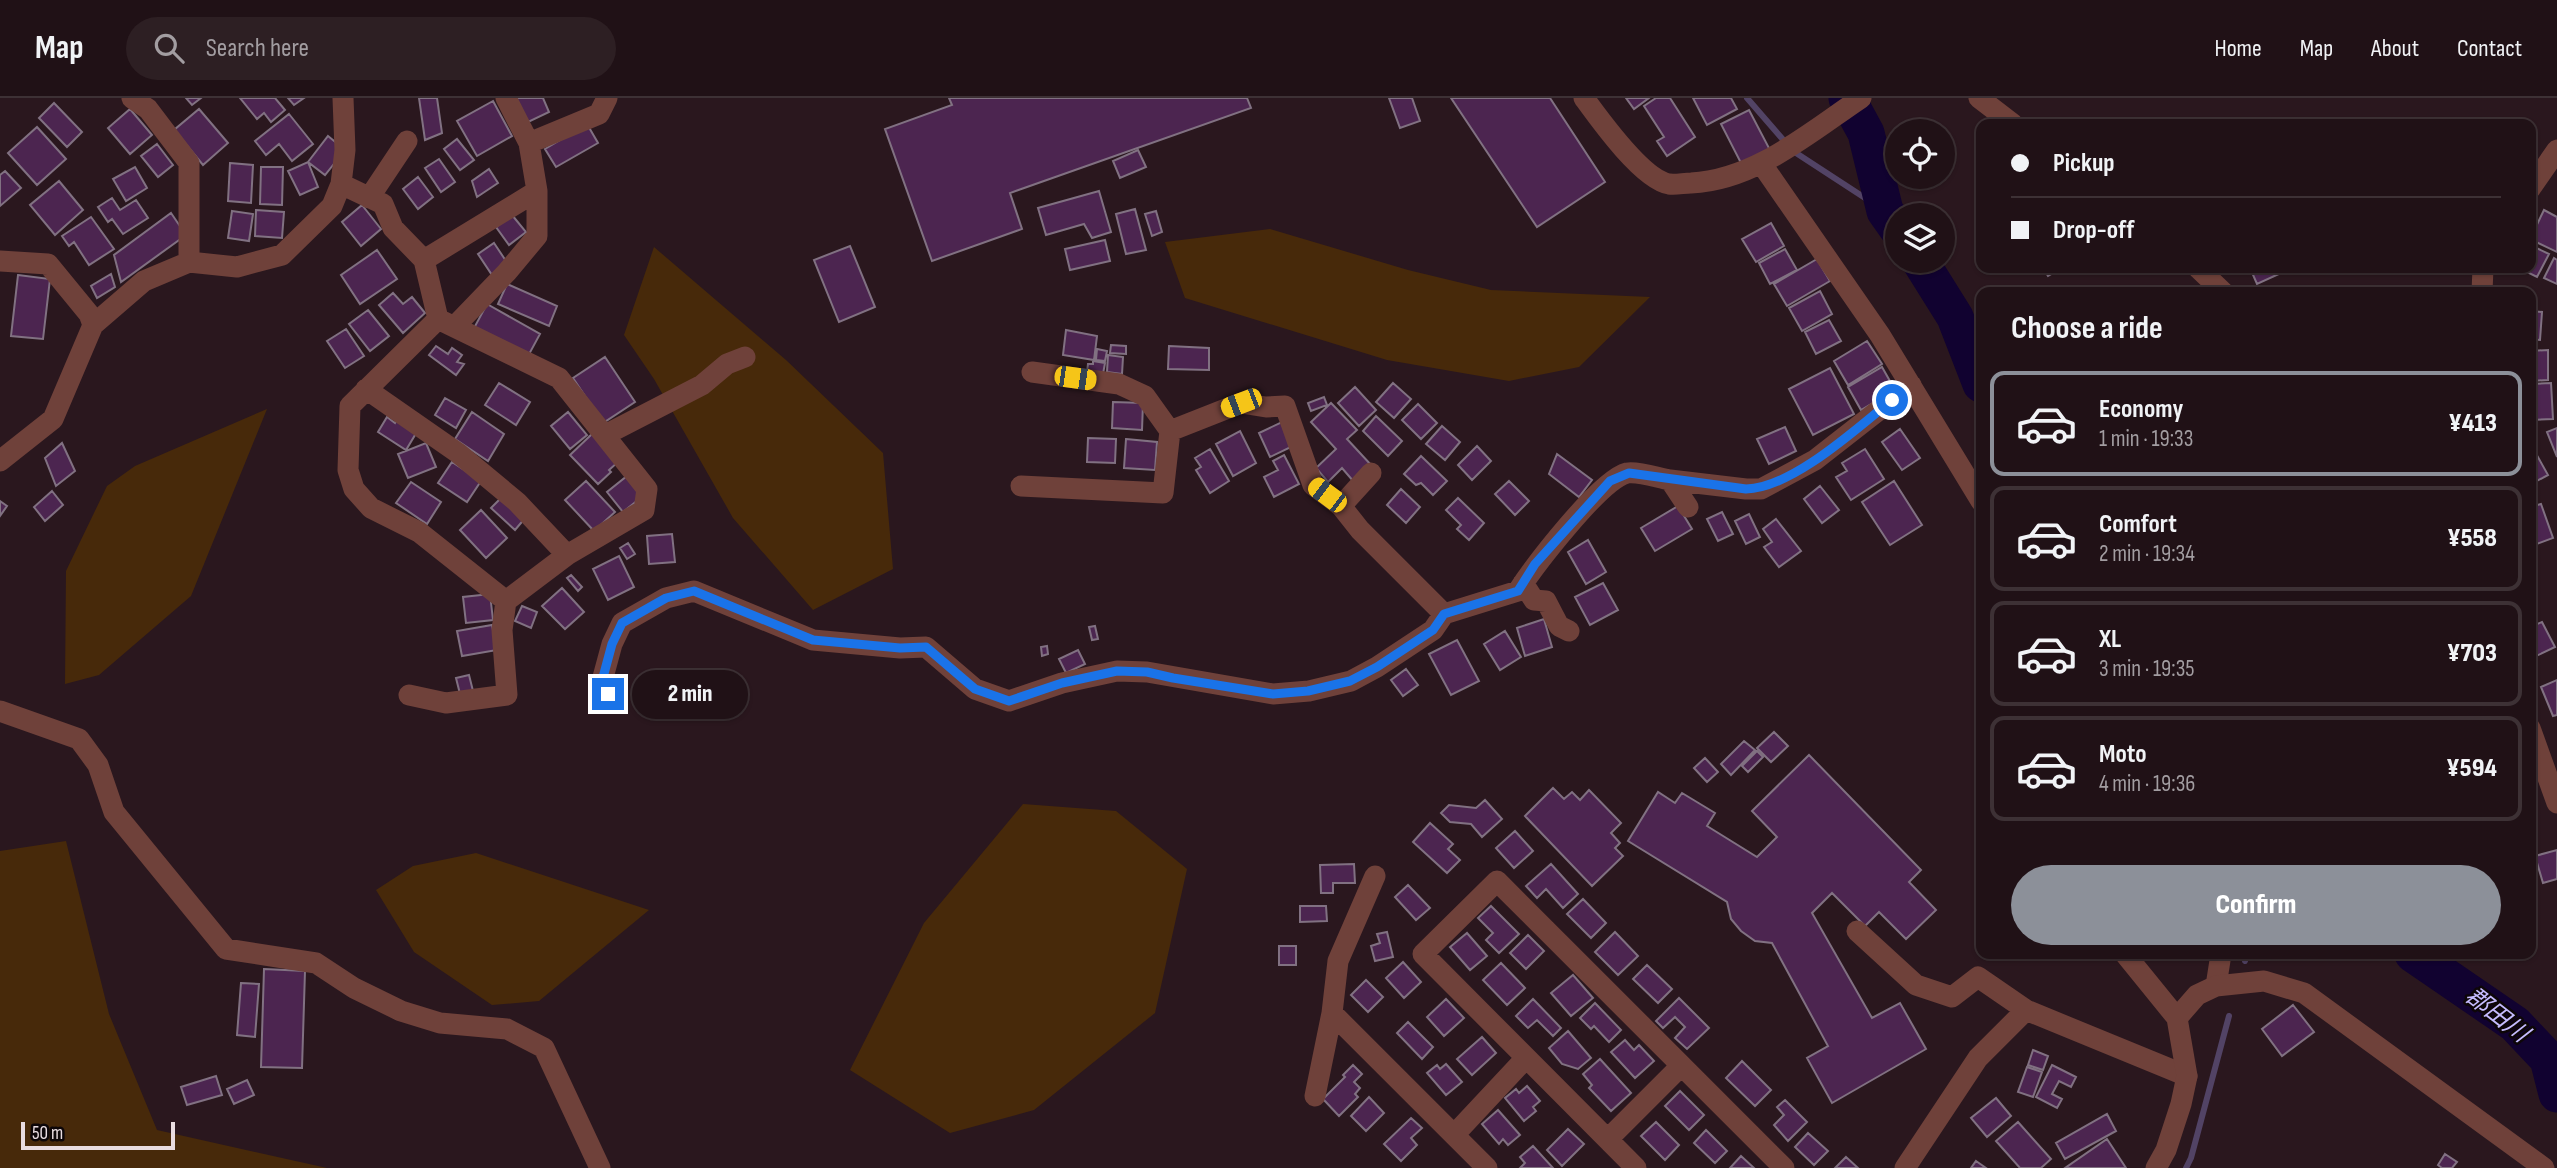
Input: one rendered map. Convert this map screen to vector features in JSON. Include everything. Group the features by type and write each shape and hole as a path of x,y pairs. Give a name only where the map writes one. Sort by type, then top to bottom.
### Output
{"street":[{"path":"132,98 148,108 190,163 189,262"},
{"path":"0,461 53,419 93,325 144,281 189,262 237,267 282,255 332,206 341,184 345,150 343,98"},
{"path":"506,98 529,144 537,191 537,236 508,272 366,389 350,406 348,470 354,489 371,508 419,532 506,601"},
{"path":"529,144 599,114 607,98"},
{"path":"1584,98 1605,128 1638,165 1668,184 1703,183 1727,178 1768,159 1861,98"},
{"path":"1979,98 2006,119"},
{"path":"369,198 407,141"},
{"path":"2551,177 2557,150"},
{"path":"1768,159 1976,493"},
{"path":"341,184 383,204 393,228 424,260 447,323 559,378 647,489 644,510 568,555 506,601 502,630 507,695 446,703 409,695"},
{"path":"424,260 537,191"},
{"path":"0,261 48,264 89,314 93,325"},
{"path":"2203,273 2218,287"},
{"path":"604,435 702,386 727,363 745,357"},
{"path":"1021,486 1163,493 1170,431 1145,396 1119,384 1032,372"},
{"path":"608,694 602,681 612,644 622,623 666,598 694,591 813,640 900,648 926,647 975,689 1009,701 1062,683 1117,671 1147,672 1273,694 1308,691 1350,681 1377,667 1433,630 1444,614 1518,591 1535,564 1610,481 1629,473 1761,489 1815,460 1911,385"},
{"path":"366,389 458,453 517,502 568,555"},
{"path":"1170,431 1241,403 1266,407 1285,406 1313,485 1341,506 1360,530 1444,614"},
{"path":"1341,506 1371,473"},
{"path":"1670,480 1688,507"},
{"path":"1523,583 1534,600 1546,601 1559,626 1569,631"},
{"path":"0,711 79,739 98,765 114,812 226,948 316,964 354,988 401,1011 440,1023 507,1029 544,1048 600,1168"},
{"path":"2536,745 2557,803"},
{"path":"1315,1096 1332,1013 1338,961 1376,876"},
{"path":"1636,1168 1423,954 1497,881 1784,1168"},
{"path":"1857,931 1916,985 1952,997 1978,977 2026,1010 2187,1076"},
{"path":"2129,959 2177,1018 2187,1076 2166,1150 2156,1168"},
{"path":"2216,986 2220,959"},
{"path":"2177,1018 2197,995 2216,986 2264,981 2304,993 2544,1168"},
{"path":"1905,1168 1978,1058 2026,1010"},
{"path":"1332,1013 1488,1168"},
{"path":"1454,1135 1526,1058"},
{"path":"1608,1139 1681,1066"}],"shaded area":[{"path":"1270,229 1408,270 1491,290 1650,297 1579,367 1509,381 1387,360 1185,298 1165,242"},
{"path":"654,247 786,360 883,453 893,569 813,610 733,518 654,379 624,335"},
{"path":"267,409 191,596 99,675 65,684 66,571 107,486 135,466"},
{"path":"1023,804 1116,811 1187,869 1155,1013 1034,1110 950,1133 850,1070 924,923"},
{"path":"66,841 109,1014 157,1130 327,1168 0,1168 0,851"},
{"path":"476,853 649,910 539,1001 492,1005 414,952 376,890 413,866"}],"building":[{"path":"186,98 201,98 192,105"},
{"path":"240,98 275,98 285,110 271,122 264,113 257,119"},
{"path":"288,98 304,98 294,105"},
{"path":"419,98 437,98 442,133 425,140"},
{"path":"513,98 543,98 549,112 524,124"},
{"path":"949,98 1247,98 1251,108 1010,193 1022,229 932,261 885,129 952,105"},
{"path":"1389,98 1412,98 1420,121 1400,128"},
{"path":"1451,98 1550,98 1605,182 1537,227"},
{"path":"1626,98 1649,98 1634,109"},
{"path":"1656,98 1670,98 1695,137 1667,156 1657,141 1664,137 1644,106"},
{"path":"1693,98 1731,98 1737,109 1707,125"},
{"path":"493,101 512,136 477,156 457,121"},
{"path":"54,103 82,132 67,147 39,118"},
{"path":"130,109 152,135 130,154 108,128"},
{"path":"199,109 228,143 203,165 174,130"},
{"path":"1749,110 1770,150 1742,165 1721,124"},
{"path":"289,114 313,144 292,161 279,144 266,155 255,141"},
{"path":"587,124 598,143 556,167 545,149"},
{"path":"37,127 66,159 37,185 8,153"},
{"path":"328,136 345,150 325,175 308,162"},
{"path":"457,139 474,160 460,170 444,149"},
{"path":"157,144 173,165 158,177 141,156"},
{"path":"1138,150 1146,167 1120,178 1113,161"},
{"path":"439,159 455,182 441,192 425,168"},
{"path":"308,162 318,187 300,195 288,171"},
{"path":"230,163 253,165 251,203 228,201"},
{"path":"135,167 147,188 126,201 113,179"},
{"path":"261,167 283,167 282,205 260,204"},
{"path":"489,169 498,183 477,197 472,181"},
{"path":"5,171 21,188 0,206 0,175"},
{"path":"418,177 433,197 418,209 403,189"},
{"path":"59,181 83,210 55,235 30,205"},
{"path":"1099,191 1111,232 1092,238 1084,224 1046,235 1038,208"},
{"path":"112,198 120,210 136,200 148,218 123,234 112,219 108,222 98,207"},
{"path":"362,205 381,229 361,246 342,222"},
{"path":"1135,209 1146,250 1126,254 1116,214"},
{"path":"256,210 284,212 282,238 255,236"},
{"path":"2544,210 2557,217 2557,252 2536,242 2536,227"},
{"path":"232,211 253,214 249,241 228,238"},
{"path":"1156,211 1162,232 1152,236 1145,214"},
{"path":"171,213 186,235 121,282 114,255"},
{"path":"512,215 526,232 509,245 496,227"},
{"path":"91,217 114,249 89,265 74,242 69,246 62,236"},
{"path":"1771,223 1784,246 1756,262 1742,239"},
{"path":"1105,240 1110,261 1070,270 1065,249"},
{"path":"494,243 510,267 494,278 478,254"},
{"path":"850,246 875,307 839,322 814,260"},
{"path":"2536,248 2549,254 2537,277 2529,273 2536,273"},
{"path":"1785,249 1797,270 1770,284 1759,263"},
{"path":"377,250 397,279 360,304 341,275"},
{"path":"2554,258 2557,260 2557,284 2544,278"},
{"path":"1817,259 1830,281 1787,306 1774,284"},
{"path":"2252,273 2281,273 2257,284"},
{"path":"111,274 115,287 97,298 91,286"},
{"path":"18,275 50,279 43,339 11,336"},
{"path":"507,284 557,306 549,326 498,304"},
{"path":"1820,291 1832,314 1802,331 1789,308"},
{"path":"393,293 403,304 412,297 425,313 403,333 379,305"},
{"path":"487,304 540,334 527,358 474,328"},
{"path":"368,310 389,336 370,351 349,324"},
{"path":"2536,312 2542,312 2540,340 2536,340"},
{"path":"1829,320 1841,341 1816,354 1805,332"},
{"path":"346,329 364,356 345,368 327,341"},
{"path":"1066,330 1097,336 1094,360 1063,355"},
{"path":"1867,341 1882,364 1848,385 1834,361"},
{"path":"1111,345 1126,346 1126,354 1110,353"},
{"path":"436,346 448,354 452,348 462,355 457,362 464,364 456,375 429,355"},
{"path":"1169,346 1209,348 1209,370 1168,369"},
{"path":"1097,349 1107,351 1105,361 1096,360"},
{"path":"2548,350 2548,380 2536,381 2536,351"},
{"path":"1108,355 1123,357 1122,374 1107,372"},
{"path":"605,357 635,402 603,423 573,378"},
{"path":"1093,361 1105,363 1103,374 1087,372 1088,364 1093,364"},
{"path":"1882,367 1895,390 1861,410 1848,387"},
{"path":"1830,368 1854,414 1813,435 1789,389"},
{"path":"499,383 530,402 516,425 485,405"},
{"path":"1393,383 1411,399 1394,418 1376,402"},
{"path":"2551,383 2553,419 2536,420 2536,384"},
{"path":"1355,387 1376,410 1359,426 1338,403"},
{"path":"1324,397 1327,405 1311,411 1308,403"},
{"path":"445,398 466,410 456,428 435,415"},
{"path":"1113,402 1143,403 1142,430 1112,428"},
{"path":"1331,403 1357,430 1347,439 1372,466 1354,482 1342,468 1328,482 1316,468 1336,449 1311,422"},
{"path":"1418,404 1437,423 1421,439 1402,420"},
{"path":"472,412 504,434 488,461 455,439"},
{"path":"568,412 587,435 570,449 551,426"},
{"path":"1376,416 1402,441 1388,456 1363,431"},
{"path":"387,417 395,423 398,418 418,430 406,450 378,432"},
{"path":"1282,422 1293,446 1270,457 1259,433"},
{"path":"1442,426 1460,442 1445,460 1426,444"},
{"path":"1785,427 1796,451 1769,464 1757,439"},
{"path":"2557,428 2557,457 2547,432"},
{"path":"1900,429 1920,458 1902,470 1882,442"},
{"path":"1240,431 1256,463 1233,476 1216,444"},
{"path":"592,434 618,462 598,484 570,455"},
{"path":"1088,438 1116,439 1115,463 1087,462"},
{"path":"1126,439 1157,442 1155,470 1124,468"},
{"path":"62,443 75,471 56,486 45,458"},
{"path":"426,443 436,467 408,478 398,454"},
{"path":"1477,446 1491,461 1472,480 1458,465"},
{"path":"1210,449 1229,481 1210,493 1196,470 1201,467 1195,458"},
{"path":"1865,449 1884,479 1851,500 1836,477 1847,471 1842,463"},
{"path":"1557,454 1592,480 1579,497 1549,474"},
{"path":"2536,454 2548,475 2536,481"},
{"path":"1284,455 1299,484 1274,497 1264,477 1278,470 1273,461"},
{"path":"1421,456 1447,481 1433,495 1421,483 1416,485 1404,474"},
{"path":"452,462 481,481 467,502 438,483"},
{"path":"627,476 643,496 623,512 607,492"},
{"path":"586,481 615,512 594,531 565,500"},
{"path":"1509,481 1529,501 1515,515 1495,494"},
{"path":"1894,481 1922,525 1890,545 1862,502"},
{"path":"411,482 441,502 427,524 396,503"},
{"path":"1820,486 1839,510 1822,523 1804,499"},
{"path":"1401,489 1420,507 1406,523 1387,505"},
{"path":"52,491 63,505 45,521 34,507"},
{"path":"503,496 526,517 515,530 491,508"},
{"path":"1458,498 1484,523 1469,540 1457,529 1461,525 1446,510"},
{"path":"0,501 7,506 0,516"},
{"path":"2541,504 2553,538 2536,544 2536,505"},
{"path":"1678,506 1692,529 1655,551 1641,528"},
{"path":"481,510 507,538 486,558 460,530"},
{"path":"1722,512 1733,534 1718,541 1707,519"},
{"path":"1749,514 1760,537 1746,544 1735,521"},
{"path":"1776,519 1801,551 1779,567 1764,547 1772,542 1763,529"},
{"path":"672,534 675,562 649,564 647,536"},
{"path":"1588,540 1606,572 1586,584 1568,552"},
{"path":"628,543 635,554 627,559 620,548"},
{"path":"619,556 634,587 608,600 593,569"},
{"path":"571,575 582,587 578,591 567,578"},
{"path":"1603,583 1618,610 1590,625 1575,597"},
{"path":"562,588 584,612 565,629 542,606"},
{"path":"490,594 493,620 466,623 463,597"},
{"path":"522,606 537,612 531,628 515,621"},
{"path":"1544,619 1552,647 1525,656 1517,628"},
{"path":"2542,622 2555,647 2536,656 2536,624"},
{"path":"492,625 497,650 462,656 457,631"},
{"path":"1095,626 1098,639 1092,640 1089,627"},
{"path":"1505,631 1521,657 1500,670 1484,644"},
{"path":"1457,640 1479,681 1451,695 1429,654"},
{"path":"1047,646 1048,654 1042,656 1041,647"},
{"path":"1078,650 1085,664 1066,673 1059,659"},
{"path":"1406,669 1418,685 1403,696 1391,680"},
{"path":"469,675 473,691 460,694 456,678"},
{"path":"2557,680 2557,715 2553,716 2541,687"},
{"path":"1774,732 1788,746 1771,762 1757,748"},
{"path":"1744,741 1755,750 1731,775 1721,764"},
{"path":"1757,751 1763,757 1748,772 1742,766"},
{"path":"1809,755 1921,870 1909,882 1936,910 1906,939 1879,912 1865,926 1832,893 1812,913 1872,1018 1900,1003 1926,1049 1832,1103 1807,1058 1828,1046 1772,943 1755,941 1731,919 1727,902 1628,841 1658,792 1675,803 1682,793 1715,813 1707,826 1757,857 1777,837 1752,811"},
{"path":"1705,758 1718,772 1707,782 1694,768"},
{"path":"1553,788 1564,799 1572,792 1580,800 1589,790 1621,823 1611,833 1620,843 1615,848 1623,856 1592,886 1525,816"},
{"path":"1485,800 1502,819 1482,837 1471,824 1450,822 1441,813 1449,805 1476,808"},
{"path":"1430,823 1453,844 1448,849 1460,860 1447,873 1413,842"},
{"path":"1515,831 1533,851 1514,868 1496,848"},
{"path":"2557,850 2557,879 2543,883 2536,856"},
{"path":"1354,864 1355,883 1333,883 1333,893 1321,893 1320,865"},
{"path":"1551,864 1578,894 1563,908 1546,889 1537,898 1526,886"},
{"path":"1408,885 1430,908 1416,920 1395,897"},
{"path":"1583,899 1606,923 1591,938 1567,914"},
{"path":"1300,906 1326,906 1327,921 1300,922"},
{"path":"1491,906 1519,934 1499,953 1486,940 1493,933 1478,918"},
{"path":"1387,932 1393,957 1375,961 1371,946 1380,943 1377,934"},
{"path":"1615,932 1638,956 1618,975 1595,952"},
{"path":"1467,933 1487,956 1470,970 1450,947"},
{"path":"1528,935 1544,951 1526,969 1510,953"},
{"path":"1279,946 1296,946 1296,965 1279,965"},
{"path":"1403,962 1421,982 1404,998 1386,978"},
{"path":"1501,963 1525,988 1507,1005 1483,980"},
{"path":"1647,965 1672,989 1658,1003 1633,979"},
{"path":"264,969 305,971 302,1068 261,1067"},
{"path":"1573,975 1593,998 1571,1016 1551,993"},
{"path":"1366,980 1383,997 1368,1012 1351,995"},
{"path":"241,983 259,984 255,1037 237,1035"},
{"path":"1679,998 1709,1028 1687,1049 1675,1038 1685,1027 1675,1017 1663,1028 1656,1021"},
{"path":"1446,999 1464,1018 1444,1036 1427,1017"},
{"path":"1533,999 1561,1028 1553,1036 1537,1020 1528,1028 1516,1016"},
{"path":"1595,1003 1621,1030 1609,1042 1594,1026 1591,1029 1580,1018"},
{"path":"2293,1005 2314,1032 2282,1056 2262,1029"},
{"path":"1408,1022 1433,1047 1422,1059 1397,1033"},
{"path":"1568,1031 1591,1058 1578,1069 1562,1064 1549,1048"},
{"path":"1482,1037 1496,1053 1472,1075 1457,1059"},
{"path":"1625,1040 1634,1050 1639,1045 1654,1061 1635,1078 1611,1052"},
{"path":"2033,1050 2048,1056 2043,1070 2028,1065"},
{"path":"1600,1059 1631,1093 1611,1111 1589,1088 1592,1085 1583,1074"},
{"path":"1742,1061 1771,1090 1755,1106 1726,1078"},
{"path":"1446,1064 1462,1082 1446,1095 1427,1073 1437,1065 1440,1069"},
{"path":"1353,1065 1362,1074 1354,1082 1360,1088 1355,1094 1358,1097 1339,1116 1323,1099"},
{"path":"2052,1065 2076,1077 2071,1087 2059,1081 2052,1094 2062,1099 2057,1108 2036,1097"},
{"path":"2027,1067 2042,1072 2033,1097 2018,1092"},
{"path":"216,1076 222,1095 187,1105 181,1087"},
{"path":"247,1080 254,1095 234,1104 227,1089"},
{"path":"1527,1086 1540,1101 1533,1107 1536,1111 1524,1121 1505,1098 1516,1089 1519,1093"},
{"path":"1680,1091 1704,1115 1689,1130 1665,1106"},
{"path":"1369,1097 1384,1113 1366,1131 1351,1116"},
{"path":"1996,1098 2011,1116 1987,1137 1971,1118"},
{"path":"1785,1100 1807,1122 1788,1141 1774,1125 1784,1115 1777,1107"},
{"path":"1498,1110 1520,1135 1508,1145 1503,1139 1499,1144 1482,1124"},
{"path":"2107,1114 2116,1131 2065,1159 2056,1143"},
{"path":"1411,1118 1422,1128 1411,1138 1417,1145 1401,1161 1384,1144"},
{"path":"1656,1122 1679,1145 1665,1160 1641,1136"},
{"path":"2018,1122 2051,1159 2041,1168 2020,1168 1996,1141"},
{"path":"1568,1129 1584,1144 1562,1166 1547,1150"},
{"path":"1706,1130 1727,1151 1715,1163 1694,1143"},
{"path":"1808,1133 1828,1151 1814,1165 1795,1147"},
{"path":"2107,1139 2126,1168 2065,1168"},
{"path":"1533,1146 1553,1168 1520,1168 1525,1163 1520,1157"},
{"path":"2445,1154 2457,1162 2452,1168 2438,1165"},
{"path":"1741,1156 1754,1168 1730,1168"},
{"path":"1846,1157 1858,1168 1835,1168"},
{"path":"1976,1161 1986,1168 1971,1168"}],"waterway":[{"path":"1747,98 1786,143"},
{"name":"郡田川","path":"1847,98 1866,133 1885,211"},
{"path":"1793,151 1885,211"},
{"name":"郡田川","path":"1928,273 1955,317 1976,371"},
{"name":"郡田川","path":"2420,959 2515,1024 2548,1059 2557,1094"},
{"path":"2186,1168 2229,1016"}],"route":[{"path":"608,694 602,681 612,644 622,623 666,598 694,591 813,640 900,648 926,647 975,689 1009,701 1062,683 1117,671 1147,672 1273,694 1308,691 1350,681 1377,667 1433,630 1444,614 1518,591 1535,564 1610,481 1629,473 1761,489 1815,460 1892,400"}]}
